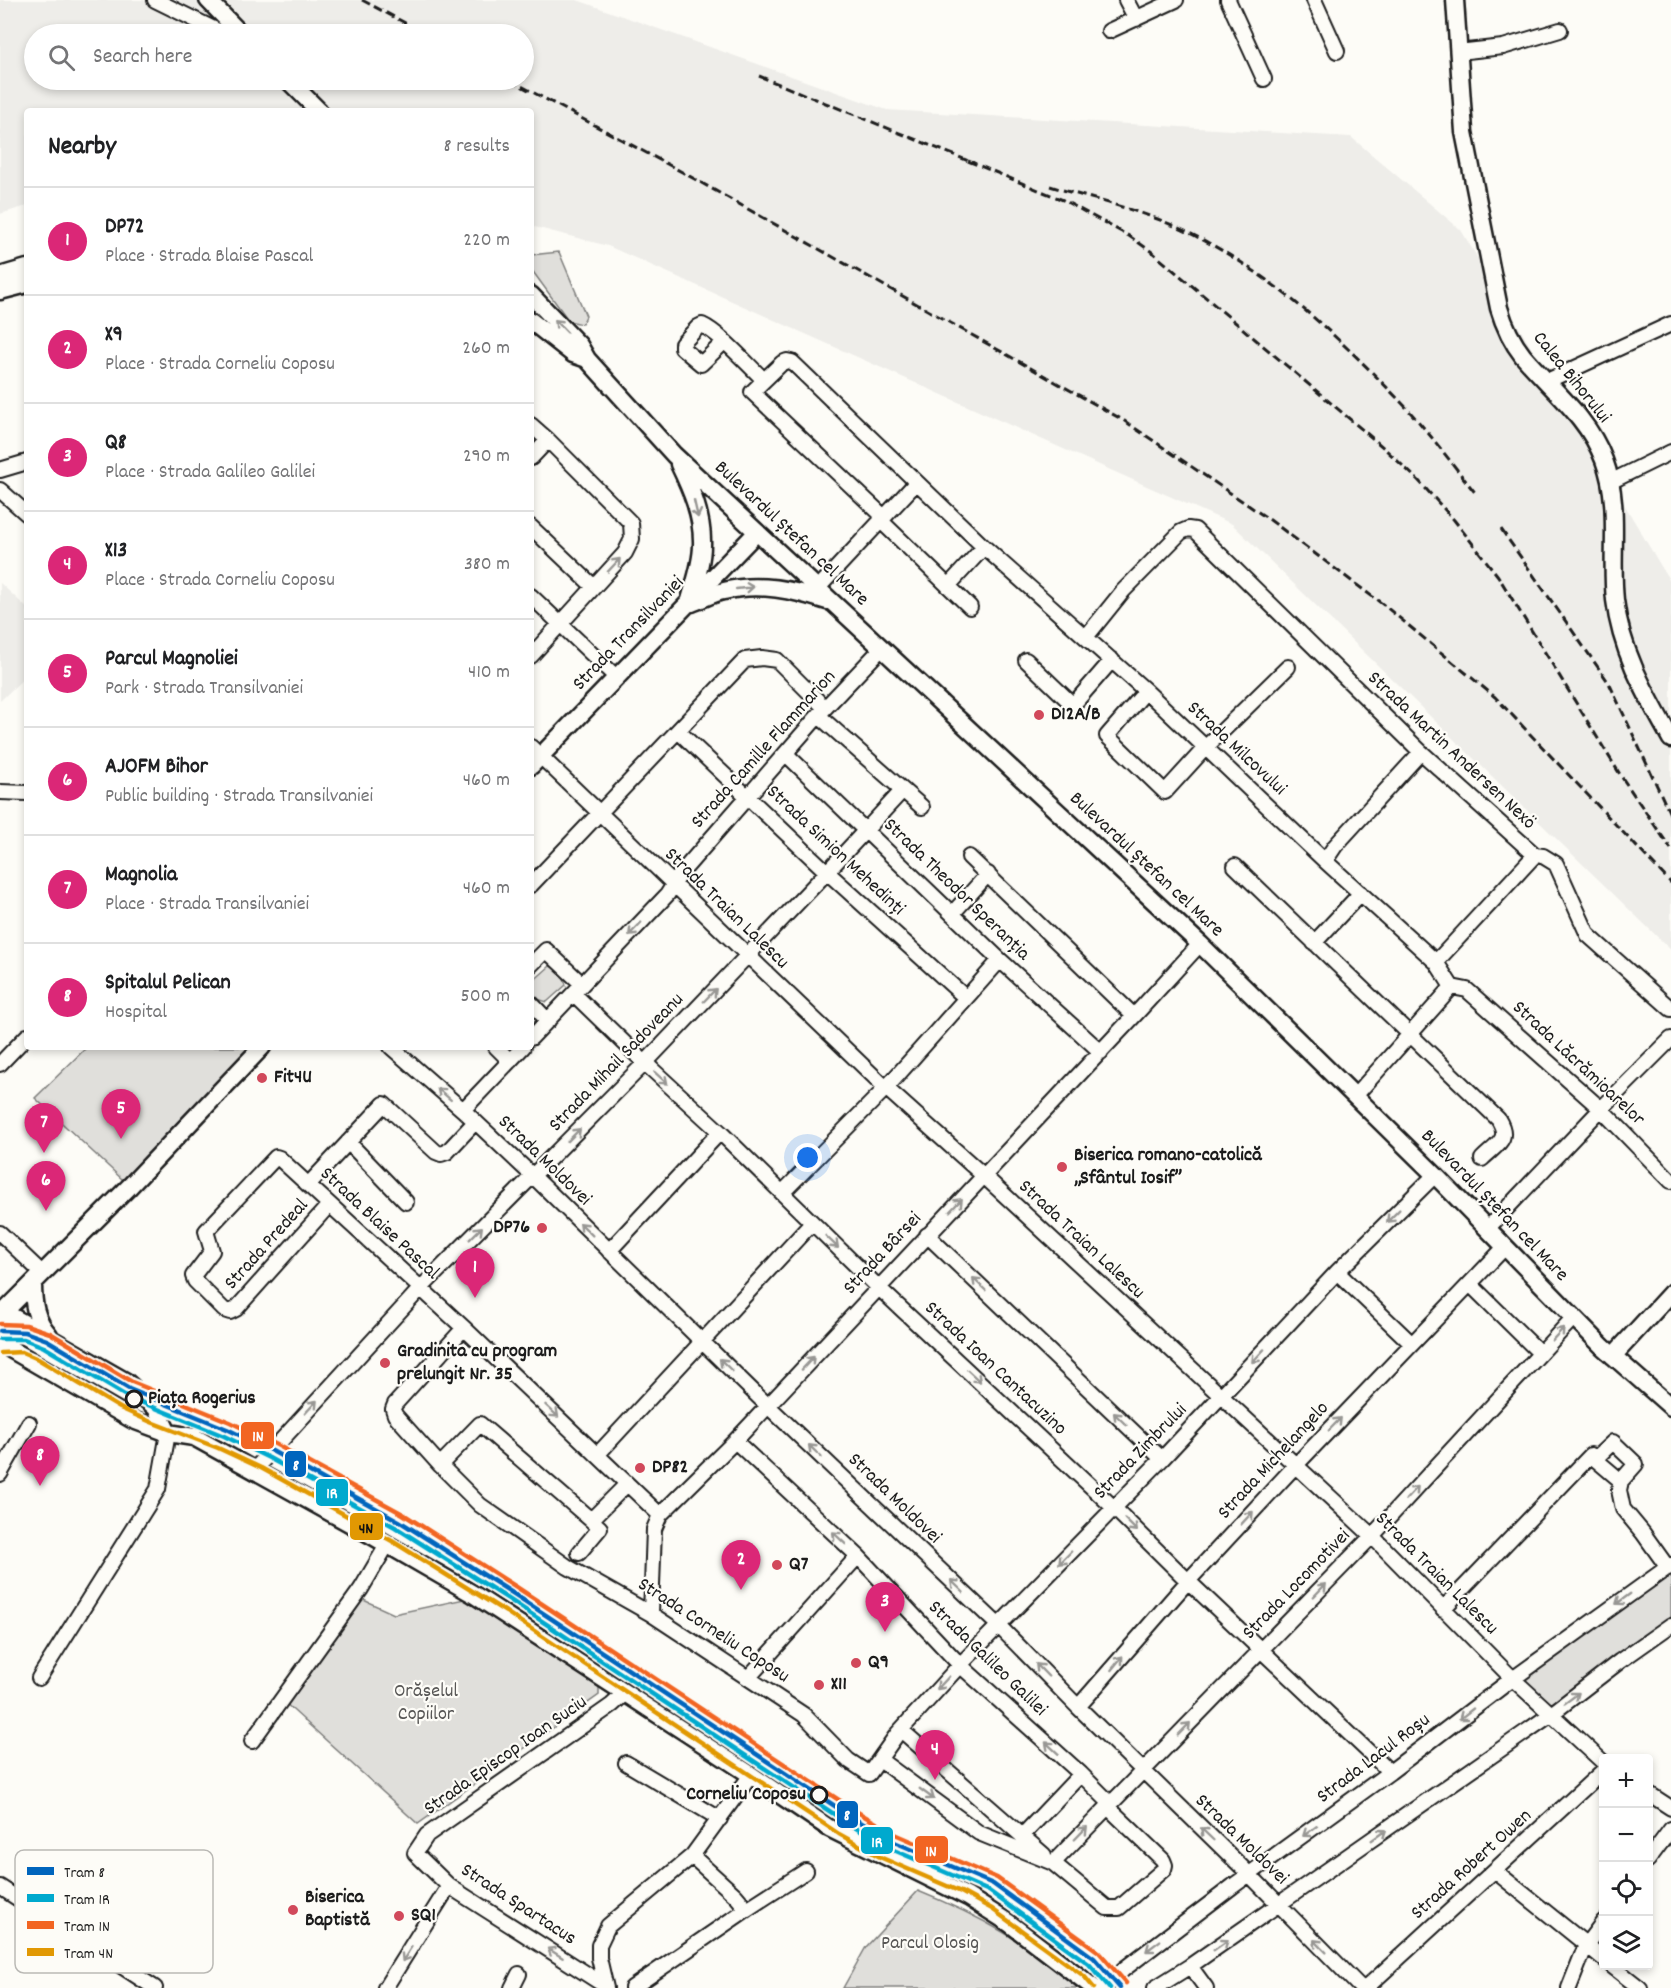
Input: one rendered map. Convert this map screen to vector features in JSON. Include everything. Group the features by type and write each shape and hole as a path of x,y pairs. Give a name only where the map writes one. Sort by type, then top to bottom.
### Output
{"main road":[{"path":"208,0 231,24"},
{"name":"Calea Bihorului","path":"1455,0 1464,132 1499,308 1508,333 1522,355 1581,419 1603,457 1614,504 1615,599 1619,622 1627,653 1636,675 1671,739"},
{"path":"298,90 316,108"},
{"path":"0,276 24,269"},
{"path":"0,291 24,285"},
{"name":"Bulevardul Ștefan cel Mare","path":"534,298 579,345 587,359 675,455 1200,944 1435,1175 1613,1356 1671,1407"},
{"name":"Bulevardul Ștefan cel Mare","path":"534,323 573,354 587,359"},
{"path":"675,455 695,502 702,544 689,604"},
{"name":"Strada Transilvaniei","path":"534,757 689,604 757,532"},
{"path":"689,604 724,590 757,587 794,591 834,603"},
{"path":"168,1433 156,1408 134,1388 52,1338 2,1314 259,1050"},
{"path":"38,1278 33,1300 36,1314 40,1324 52,1338"},
{"path":"1613,1356 1671,1293"},
{"path":"0,1343 133,1420 168,1433 194,1437 255,1469 472,1594 752,1775 829,1828 969,1897 1009,1923 1094,1988"}],"street":[{"path":"155,0 205,24"},
{"path":"1126,0 1136,19"},
{"path":"1109,31 1176,0"},
{"path":"1228,0 1264,79"},
{"path":"1314,0 1336,51"},
{"path":"1458,52 1503,47 1560,30"},
{"path":"1546,381 1671,324"},
{"path":"724,342 764,380 752,392 882,518 969,607"},
{"name":"Strada Milcovului","path":"764,380 782,363 792,362 984,547 1112,660 1325,861 1436,962 1452,987"},
{"path":"534,428 631,523 632,539 625,553 534,653"},
{"path":"534,455 548,440"},
{"path":"1610,482 1671,452"},
{"path":"0,470 24,463"},
{"path":"818,588 916,483"},
{"path":"0,490 24,511"},
{"name":"Strada Martin Andersen Nexö","path":"1086,637 1123,591 1181,532 1188,529 1195,530 1421,752 1535,855 1543,856 1556,864 1588,935 1671,1010"},
{"path":"534,530 594,586"},
{"path":"948,586 984,547"},
{"path":"534,599 616,677"},
{"name":"Strada Camille Flammarion","path":"534,1035 667,895 681,873 748,796 882,648"},
{"path":"534,882 746,660 762,658 777,660 822,712 922,807"},
{"path":"1026,660 1073,705 1112,660"},
{"path":"1146,692 1107,736 1165,792 1206,747 1288,667"},
{"name":"Strada Simion Mehedinți","path":"678,731 827,872 966,998"},
{"path":"1325,861 1335,846 1421,752"},
{"name":"Strada Theodor Speranția","path":"786,754 1000,960 1101,1052"},
{"name":"Strada Traian Lalescu","path":"534,757 598,813 886,1088 1372,1536 1513,1679 1599,1759"},
{"name":"Strada Mihail Sadoveanu","path":"255,1469 420,1289 645,1063 866,831 902,790"},
{"path":"0,792 24,793"},
{"path":"1436,962 1535,855"},
{"path":"969,857 1134,1016"},
{"path":"1235,866 1498,1119 1505,1130 1504,1137 1482,1159"},
{"path":"952,914 988,874"},
{"path":"1314,943 1361,893"},
{"name":"Strada Bârsei","path":"660,1515 735,1441 1200,944"},
{"name":"Strada Ioan Cantacuzino","path":"534,962 546,950 645,1063 720,1132 879,1288 1114,1508 1260,1651 1390,1772"},
{"path":"782,1194 886,1088 1000,960"},
{"path":"1355,1096 1452,987"},
{"name":"Strada Lăcrămioarelor","path":"1452,987 1467,990 1601,1109 1671,1181"},
{"path":"534,1006 548,1021"},
{"path":"0,1064 24,1039"},
{"path":"1488,1228 1671,1039"},
{"name":"Strada Moldovei","path":"394,1050 533,1176 768,1406 999,1626 1361,1988"},
{"path":"499,1050 510,1061"},
{"path":"463,1110 520,1050"},
{"path":"308,1185 384,1104 441,1154 447,1152 475,1122"},
{"path":"609,1251 720,1132"},
{"path":"348,1142 406,1202"},
{"name":"Strada Predeal","path":"281,1159 276,1157 206,1231 212,1251 193,1276 195,1281 224,1310 230,1312 236,1309 329,1205"},
{"name":"Strada Blaise Pascal","path":"281,1159 464,1328 660,1515"},
{"name":"Strada Zimbrului","path":"880,1760 901,1730 960,1665 1162,1460 1336,1272 1435,1175"},
{"path":"598,1454 812,1223"},
{"path":"0,1233 38,1278"},
{"path":"927,1235 1162,1460"},
{"name":"Strada Michelangelo","path":"1078,1707 1188,1581 1505,1247"},
{"path":"1336,1272 1412,1344"},
{"path":"1470,1284 1540,1353"},
{"name":"Strada Locomotivei","path":"1143,1771 1372,1536 1574,1317"},
{"name":"Strada Corneliu Coposu","path":"464,1328 393,1409 395,1415 440,1465 480,1505 568,1567 651,1614 804,1715 848,1760 869,1774 880,1760"},
{"path":"0,1474 29,1423"},
{"path":"440,1465 480,1424 600,1528 579,1553"},
{"path":"39,1678 158,1489 168,1433"},
{"name":"Strada Galileo Galilei","path":"735,1441 858,1556 960,1665 1081,1774 1110,1803 1113,1812 1163,1860 1165,1865 1164,1869 1119,1908 1107,1908 1053,1863"},
{"path":"1595,1459 1613,1442 1636,1464 1621,1481 1619,1490 1623,1509 1669,1566"},
{"path":"1443,1609 1591,1455 1621,1481"},
{"path":"591,1520 627,1484"},
{"path":"651,1614 654,1529 660,1515"},
{"path":"252,1741 361,1589 387,1545"},
{"path":"748,1678 858,1556"},
{"name":"Strada Lacul Roșu","path":"1103,1988 1124,1969 1250,1875 1669,1566"},
{"path":"1155,1988 1279,1905 1550,1715 1671,1625"},
{"name":"Strada Episcop Ioan Suciu","path":"415,1853 427,1835 612,1705 624,1694"},
{"path":"901,1730 1053,1863"},
{"path":"880,1760 979,1833 1053,1863"},
{"path":"626,1763 720,1820"},
{"path":"1053,1863 1143,1771"},
{"path":"1022,1836 1081,1774"},
{"path":"605,1986 599,1958 599,1944 608,1926 692,1856 752,1775"},
{"name":"Strada Robert Owen","path":"1366,1988 1599,1775"},
{"path":"1653,1796 1671,1808"},
{"path":"1653,1853 1671,1829"},
{"name":"Strada Spartacus","path":"415,1853 449,1886 605,1986"},
{"path":"692,1856 747,1909"},
{"path":"632,1988 806,1871"},
{"path":"1495,1871 1599,1955"},
{"path":"385,1988 449,1886"},
{"path":"0,1887 15,1897"},
{"path":"1569,1988 1586,1945 1599,1928"},
{"path":"1190,1966 1206,1988"},
{"path":"1618,1970 1640,1988"},
{"path":"132,1973 155,1988"},
{"path":"512,1988 519,1974"}],"shaded area":[{"path":"0,0 577,0 887,110 1351,137 1461,230 1671,583 1671,950 1232,524 608,246 534,227 534,108 24,108 24,207 0,214"},
{"path":"0,583 24,605 24,678 0,701"}],"green space":[{"path":"559,252 586,316 582,324 569,321 534,273 534,255"},
{"path":"550,966 562,971 566,985 547,1002 534,998 534,980"},
{"path":"84,1050 249,1050 123,1180 35,1098"},
{"path":"1671,1566 1671,1628 1550,1715 1513,1679"},
{"name":"Orășelul Copiilor","path":"357,1597 394,1614 469,1598 599,1679 599,1695 418,1824 283,1701"},
{"name":"Parcul Olosig","path":"918,1891 962,1910 1003,1932 1041,1957 1078,1988 843,1988 866,1947"}],"railway":[{"path":"362,0 407,24"},
{"path":"759,76 976,164"},
{"path":"529,90 682,172 1123,420 1270,520 1385,606 1495,697 1671,883"},
{"path":"968,161 1063,200 1129,236 1152,252 1384,448 1418,480 1454,520 1498,576 1621,776 1671,849"},
{"path":"1050,186 1172,225 1204,241 1265,279 1322,325 1399,400 1477,495"},
{"path":"1501,529 1609,683 1671,816"}],"tram line":[{"name":"1N","path":"0,1324 26,1325 50,1333 132,1382 230,1422 403,1514 854,1810 895,1834 997,1878 1099,1952 1126,1983"},
{"name":"8","path":"0,1331 25,1332 47,1340 129,1389 227,1429 272,1451 399,1521 514,1594 850,1816 892,1841 993,1884 1094,1958 1120,1988"},
{"name":"1R","path":"0,1339 24,1339 44,1347 126,1396 224,1436 395,1527 510,1600 846,1822 889,1848 989,1891 1089,1964 1110,1988"},
{"name":"4N","path":"1,1353 22,1352 38,1359 120,1408 261,1468 392,1541 506,1612 839,1834 882,1858 961,1892 992,1909 1084,1976 1094,1988"}],"place":[{"name":"D12A/B","path":"1039,715"},
{"name":"Fit4U","path":"262,1078"},
{"name":"Parcul Magnoliei","path":"121,1139"},
{"name":"Magnolia","path":"44,1153"},
{"name":"Biserica romano-catolică „Sfântul Iosif”","path":"1062,1167"},
{"name":"AJOFM Bihor","path":"46,1211"},
{"name":"DP76","path":"542,1228"},
{"name":"DP72","path":"475,1298"},
{"name":"Gradinita cu program prelungit Nr. 35","path":"385,1363"},
{"name":"Piața Rogerius","path":"134,1399"},
{"name":"DP82","path":"640,1468"},
{"name":"Spitalul Pelican","path":"40,1486"},
{"name":"Q7","path":"777,1565"},
{"name":"X9","path":"741,1590"},
{"name":"Q8","path":"885,1632"},
{"name":"Q9","path":"856,1663"},
{"name":"X11","path":"819,1685"},
{"name":"X13","path":"935,1780"},
{"name":"Corneliu Coposu","path":"819,1795"},
{"name":"Biserica Baptistă","path":"293,1910"},
{"name":"SQ1","path":"399,1916"}]}
